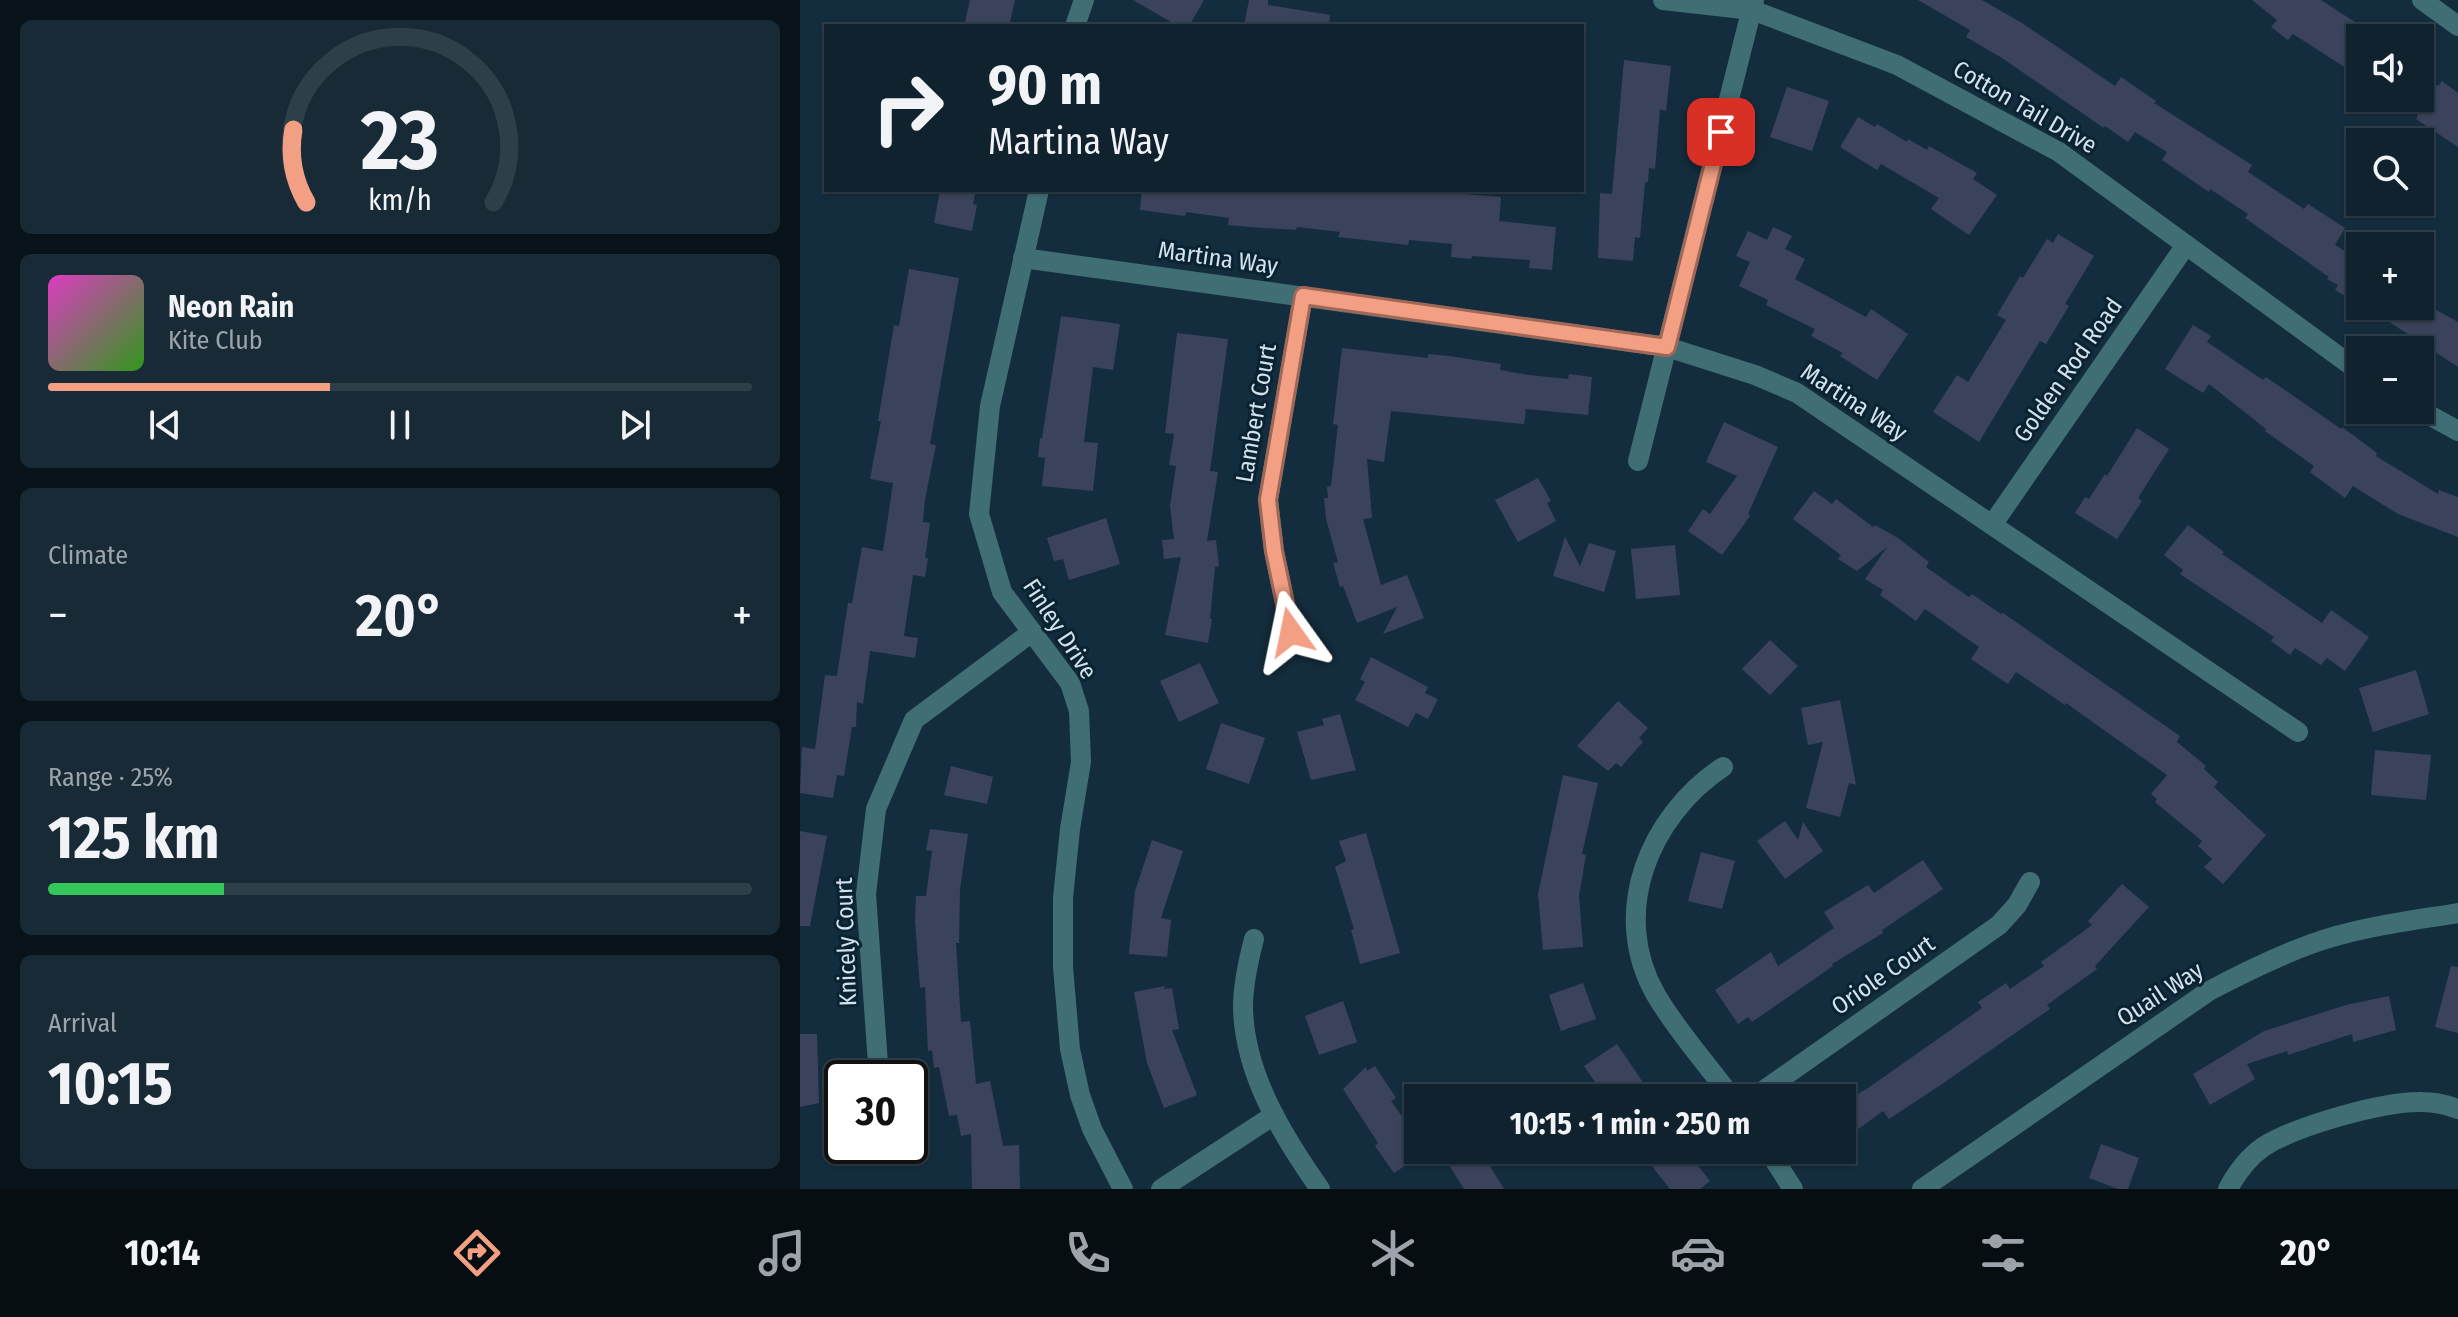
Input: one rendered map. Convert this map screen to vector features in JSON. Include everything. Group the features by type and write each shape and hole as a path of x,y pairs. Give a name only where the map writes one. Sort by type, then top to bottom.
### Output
{"street":[{"path":"1076,24 1084,0"},
{"name":"Cotton Tail Drive","path":"1663,0 1753,5 1897,65 2045,145 2346,362"},
{"path":"2422,0 2458,26"},
{"path":"1638,461 1753,5"},
{"name":"Finley Drive","path":"1039,192 990,406 979,514 1002,592 1070,683 1079,711 1081,762 1063,898 1063,967 1070,1049 1080,1095 1092,1129 1123,1189"},
{"name":"Golden Rod Road","path":"1992,525 2186,245"},
{"name":"Martina Way","path":"1023,258 1667,347 1755,375 1797,393 2298,732"},
{"name":"Lambert Court","path":"1291,632 1274,551 1268,500 1303,296"},
{"path":"2434,418 2458,431"},
{"name":"Knicely Court","path":"878,1060 866,894 876,809 914,720 1032,632"},
{"path":"1722,1084 1656,995 1636,939 1635,909 1639,879 1650,850 1666,822 1687,796 1723,767"},
{"name":"Oriole Court","path":"1773,1084 1999,925 2017,905 2030,882"},
{"name":"Quail Way","path":"1922,1189 2209,991 2260,964 2314,943 2369,928 2458,913"},
{"path":"1254,939 1246,973 1243,1007 1246,1041 1274,1115 1297,1157 1320,1189"},
{"path":"2228,1189 2234,1177 2265,1146 2322,1122 2371,1109 2421,1102 2458,1109"},
{"path":"1161,1189 1274,1115"},
{"path":"1777,1164 1793,1189"}],"building":[{"path":"970,0 1015,0 1009,24 964,24"},
{"path":"1133,0 1204,0 1190,24 1175,24"},
{"path":"1249,0 1268,0 1268,5 1330,15 1329,24 1244,24"},
{"path":"1918,0 1982,0 2022,23 2115,86 2121,77 2156,101 2154,103 2252,165 2248,172 2304,209 2308,204 2345,228 2335,245 2346,252 2346,297 2335,290 2338,285 2327,279 2329,277 2245,218 2248,214 2162,160 2167,152 2135,132 2128,142 2104,128 1966,37 1970,30"},
{"path":"2252,0 2321,0 2358,24 2346,24 2346,68 2293,34 2288,40 2271,27 2277,20"},
{"path":"1624,60 1671,66 1666,111 1660,109 1655,169 1649,168 1648,182 1645,182 1640,238 1635,237 1633,261 1598,258 1600,193 1612,194"},
{"path":"2442,81 2458,93 2458,147 2434,128 2416,119 2418,115 2414,112 2434,112 2434,83 2438,86"},
{"path":"1787,87 1829,101 1812,151 1770,137"},
{"path":"1858,117 1907,142 1908,139 1927,150 1929,146 1977,173 1973,179 1997,195 1969,235 1931,209 1939,198 1881,164 1877,170 1840,147"},
{"path":"940,192 976,192 973,204 977,205 972,231 934,223"},
{"path":"1142,192 1439,192 1501,197 1499,221 1556,227 1552,270 1529,268 1530,260 1451,257 1452,244 1409,240 1408,245 1338,237 1340,232 1228,225 1229,218 1140,210"},
{"path":"1773,227 1792,236 1785,249 1805,259 1795,279 1866,317 1871,309 1908,334 1877,380 1840,356 1843,353 1811,336 1815,329 1766,305 1768,300 1739,286 1750,262 1736,256 1748,231 1767,240"},
{"path":"2058,234 2094,256 2065,304 2069,306 2046,344 2040,341 1979,442 1933,412 1957,375 1968,382 2006,320 1997,315 2020,276 2023,278 2047,239 2053,243"},
{"path":"909,269 959,278 930,444 936,445 923,522 930,523 925,558 928,558 925,577 913,575 904,636 918,638 915,658 870,651 863,704 857,702 856,727 852,727 844,776 837,775 833,798 800,793 802,747 815,749 825,675 837,676 848,603 852,603 862,547 883,551 893,483 870,479 894,325 899,326"},
{"path":"2434,309 2458,322 2458,367 2434,351 2434,336 2411,336 2386,320 2434,320"},
{"path":"1061,316 1120,324 1113,370 1093,367 1084,442 1098,443 1093,491 1042,486 1045,458 1038,457 1040,438"},
{"path":"2193,325 2211,336 2207,342 2342,427 2377,453 2376,456 2438,494 2439,490 2458,497 2458,537 2398,514 2353,486 2345,498 2310,472 2314,466 2265,431 2209,384 2203,393 2165,369"},
{"path":"1177,333 1228,339 1210,471 1218,472 1207,541 1216,540 1219,566 1215,567 1208,643 1165,635 1181,557 1164,559 1162,540 1174,539 1170,506 1176,466 1169,465 1174,434 1165,433"},
{"path":"1342,348 1428,358 1428,354 1449,356 1501,364 1500,370 1529,375 1568,379 1569,374 1592,377 1588,415 1526,409 1524,424 1391,411 1384,462 1367,459 1372,518 1363,519 1381,585 1407,575 1424,618 1383,634 1397,607 1357,623 1343,586 1340,587 1333,563 1338,562 1326,519 1324,498 1328,498 1327,487 1331,486 1338,425 1333,424"},
{"path":"1724,422 1778,447 1748,514 1750,516 1722,555 1688,531 1703,509 1710,514 1737,476 1706,462"},
{"path":"2137,428 2169,449 2138,498 2142,501 2117,539 2075,513 2085,497 2089,499 2105,474 2107,476"},
{"path":"1538,478 1551,501 1547,503 1556,521 1518,542 1495,500"},
{"path":"1814,491 1832,504 1836,499 1873,527 1875,525 1898,538 1929,562 1926,567 1943,579 1969,597 1972,594 2003,613 2180,736 2177,742 2206,766 2204,769 2218,782 2214,787 2266,835 2223,884 2204,867 2212,859 2198,846 2202,841 2155,802 2157,799 2151,794 2167,775 2066,703 2016,672 2008,684 1971,659 1979,647 1925,609 1916,621 1880,595 1883,590 1865,579 1887,547 1857,571 1838,559 1841,555 1793,519"},
{"path":"1106,518 1120,564 1069,580 1063,559 1054,561 1047,538"},
{"path":"2188,525 2224,552 2222,554 2322,623 2331,610 2369,637 2345,671 2327,658 2321,665 2295,648 2290,655 2271,641 2274,637 2180,574 2183,570 2164,555"},
{"path":"1565,537 1580,566 1589,543 1616,551 1604,592 1553,576"},
{"path":"1675,545 1680,595 1636,599 1631,549"},
{"path":"1770,640 1798,666 1770,695 1742,669"},
{"path":"1371,657 1428,687 1425,693 1438,699 1428,719 1416,713 1408,727 1355,700 1365,682 1360,679"},
{"path":"1200,663 1219,703 1179,722 1160,681"},
{"path":"2416,670 2429,714 2373,732 2359,688"},
{"path":"1840,700 1856,785 1849,783 1840,817 1806,808 1823,742 1808,745 1801,708"},
{"path":"1618,701 1648,728 1639,738 1643,742 1621,767 1616,763 1608,771 1577,746"},
{"path":"1340,714 1356,770 1311,780 1297,732 1324,725 1322,719"},
{"path":"1221,723 1265,738 1249,784 1206,769"},
{"path":"2375,750 2431,755 2426,800 2371,795"},
{"path":"951,766 993,777 987,804 944,795"},
{"path":"1563,775 1598,783 1582,854 1586,855 1579,896 1583,947 1543,950 1538,894"},
{"path":"1785,821 1798,840 1803,822 1823,851 1785,879 1757,841"},
{"path":"930,829 968,834 960,889 959,943 956,943 961,1022 970,1021 976,1084 990,1081 1003,1146 1019,1145 1020,1189 972,1189 971,1134 961,1136 957,1115 949,1116 939,1067 934,1068 932,1050 928,1051 925,987 920,988 915,921 916,896 926,896 932,851 926,850"},
{"path":"800,831 827,836 810,926 800,926"},
{"path":"1366,833 1400,953 1360,964 1351,930 1354,929 1335,867 1346,861 1339,841"},
{"path":"1152,840 1183,851 1161,918 1171,920 1167,957 1129,954 1135,891"},
{"path":"1701,852 1735,861 1722,909 1688,901"},
{"path":"1923,860 1943,889 1752,1022 1748,1017 1738,1024 1715,990 1771,952 1778,966 1834,928 1824,912 1868,885 1874,893"},
{"path":"2122,884 2149,907 2095,966 2097,969 2047,1005 2050,1009 1889,1119 1883,1111 1856,1131 1856,1095 1982,1008 1978,1002 2006,983 2010,989 2044,966 2041,962 2092,925 2088,921"},
{"path":"2451,966 2458,967 2458,1033 2435,1027"},
{"path":"1583,983 1596,1019 1561,1031 1549,995"},
{"path":"1165,986 1164,989 1172,988 1179,1029 1172,1030 1197,1095 1164,1108 1147,1063 1134,992"},
{"path":"2389,996 2396,1030 2353,1042 2352,1034 2288,1055 2287,1051 2247,1064 2255,1079 2210,1105 2193,1074 2264,1031 2346,1005"},
{"path":"1343,1001 1357,1042 1319,1055 1305,1016"},
{"path":"800,1034 817,1034 819,1103 800,1107"},
{"path":"1617,1044 1644,1084 1596,1084 1584,1066"},
{"path":"1375,1066 1396,1098 1391,1101 1404,1119 1404,1164 1407,1164 1394,1173 1343,1089 1366,1067 1367,1071"},
{"path":"2101,1144 2139,1158 2128,1189 2118,1189 2089,1178"},
{"path":"1489,1164 1504,1189 1464,1189 1449,1165"},
{"path":"1650,1164 1697,1164 1710,1181 1700,1189 1670,1189"}],"route":[{"path":"1291,632 1274,551 1268,500 1303,296 1667,347 1721,132"}]}
